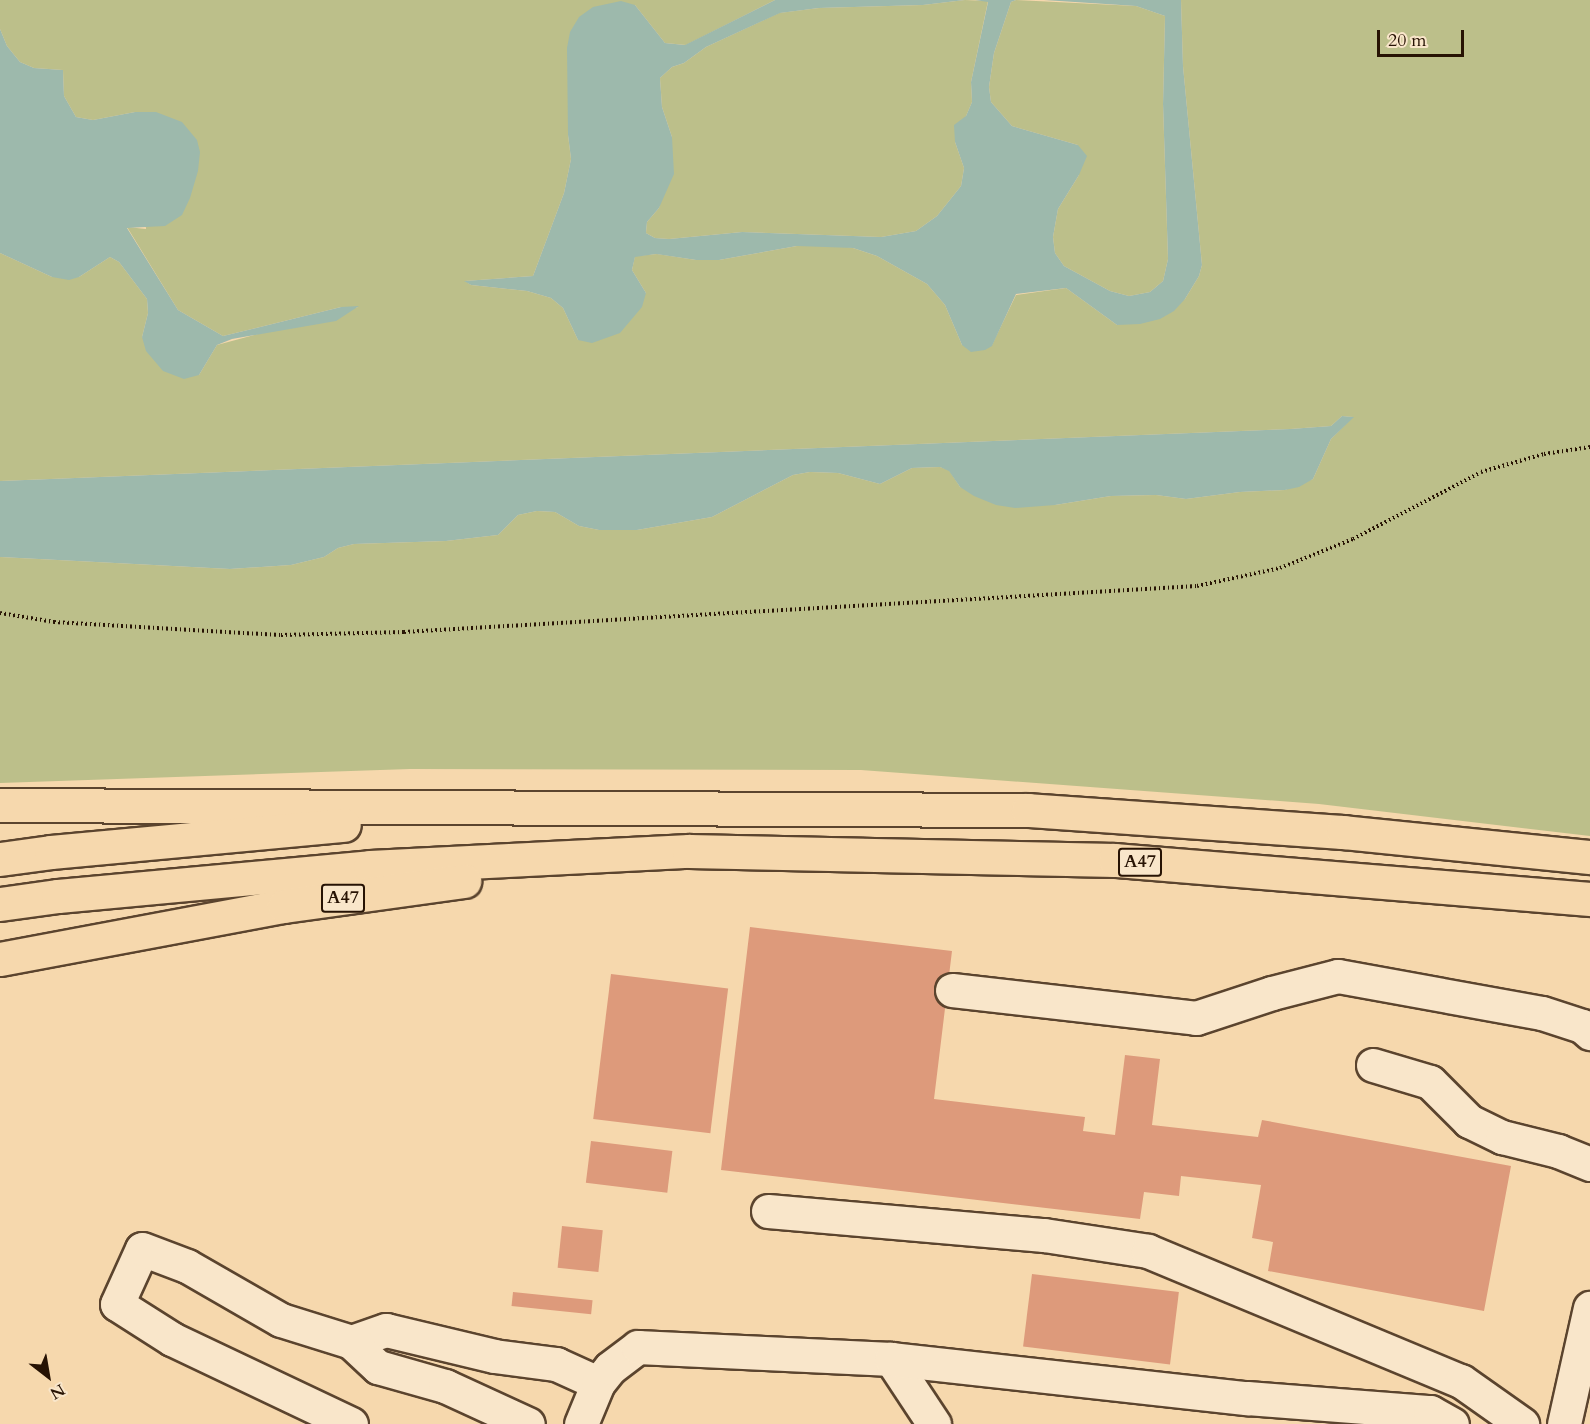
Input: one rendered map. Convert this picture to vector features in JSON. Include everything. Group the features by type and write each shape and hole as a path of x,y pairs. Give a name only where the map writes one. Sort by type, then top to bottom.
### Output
{"highway":[{"name":"A47","path":"0,805 1028,810 1343,832 1590,857"},
{"name":"A47","path":"0,859 51,852 365,823 690,808"},
{"name":"A47","path":"0,904 70,894 370,867 689,851 1115,860 1590,899"},
{"name":"A47","path":"0,959 284,906 689,851"}],"lane":[{"path":"952,990 1196,1018 1272,993 1338,976 1542,1013 1582,1026 1590,1033"},
{"path":"1373,1065 1430,1082 1469,1121 1502,1137 1558,1151 1590,1164"},
{"path":"768,1211 1044,1235 1148,1251 1461,1381 1522,1424"},
{"path":"351,1424 172,1339 117,1304 142,1249 187,1266 281,1320 351,1342 378,1367 445,1386 528,1424"},
{"path":"1564,1424 1590,1308"},
{"path":"351,1342 386,1330 494,1356 556,1364 598,1383"},
{"path":"592,1420 598,1383 610,1368 638,1347 891,1359 1247,1398 1430,1412 1452,1424"},
{"path":"891,1359 934,1424"}],"path":[{"path":"0,613 54,622 281,635 404,632 1197,586 1280,568 1343,543 1481,472 1544,454 1590,447"}],"green space":[{"path":"0,0 775,0 686,45 665,43 635,5 568,135 571,159 564,193 533,276 465,281 471,285 527,291 551,298 563,308 578,340 646,293 632,270 635,256 657,254 696,260 719,260 797,246 835,245 877,256 927,284 945,305 962,345 992,345 1016,295 1066,288 1117,325 1185,299 1199,276 1202,265 1183,66 1181,0 1590,0 1590,836 1319,804 861,770 410,769 0,783 0,557 230,569 291,565 324,557 338,548 354,544 446,541 498,535 518,515 537,511 555,512 579,526 599,530 637,530 712,517 793,475 810,472 838,473 880,484 912,468 940,467 949,470 960,487 1055,505 1111,496 1156,495 1186,499 1240,492 1285,490 1313,479 1331,439 1353,417 1342,416 1331,426 1290,429 0,481 0,253 52,277 79,277 110,257 119,262 147,299 148,313 142,337 199,375 217,345 358,307 341,307 223,336 178,310 127,227 146,229 135,112 93,120 76,117 64,96 63,70 34,68 20,62 7,46 0,29"},
{"path":"965,0 988,1 971,82 972,102 955,142 964,168 961,186 937,216 916,231 881,237 742,232 669,239 655,238 646,233 647,222 659,208 672,137 662,107 660,78 672,67 684,63 706,47 779,13 819,8 923,5"},
{"path":"1016,0 1136,6 1165,16 1163,104 1168,259 1163,281 1150,292 1129,296 1110,291 1064,266 1055,253 1053,237 1058,209 1079,175 1078,145 1012,126 991,102 989,87 994,53 1011,2"}],"shaded area":[{"path":"775,0 965,0 923,5 819,8 780,13 706,47 684,63 672,67 660,78 662,107 672,137 674,174 659,208 647,222 646,233 655,238 669,239 742,232 881,237 916,231 937,216 961,186 964,168 955,142 954,125 966,116 972,102 971,82 988,2 975,0 1016,0 1011,2 994,53 989,87 991,102 1012,126 1078,145 1087,156 1079,175 1058,209 1053,237 1055,253 1064,266 1110,291 1129,296 1150,292 1163,281 1168,259 1163,104 1165,16 1136,6 1044,0 1181,0 1183,66 1202,265 1199,276 1185,299 1174,311 1160,319 1140,324 1117,325 1066,288 1016,294 992,346 985,350 971,352 962,345 945,305 927,284 877,256 853,248 797,246 719,260 696,260 656,254 635,257 632,270 646,293 642,307 620,333 592,343 578,340 563,308 551,298 527,291 471,285 464,281 533,276 564,193 571,159 568,135 567,48 570,32 579,17 593,7 621,1 635,5 665,43 685,45"},
{"path":"0,29 7,46 20,62 34,68 63,70 64,96 76,117 93,120 135,112 156,112 182,122 197,140 200,152 198,171 182,215 165,226 127,228 178,310 223,336 341,307 359,306 336,321 232,339 217,345 199,375 184,379 163,371 146,351 142,337 148,313 147,299 119,262 110,257 79,277 69,280 52,277 0,253"},
{"path":"1342,416 1354,417 1331,439 1313,479 1299,487 1285,490 1240,492 1186,499 1156,495 1111,496 1055,505 1015,508 996,505 974,496 960,487 949,471 940,467 912,468 880,484 838,473 810,472 793,475 712,517 637,530 599,530 579,526 555,512 537,511 518,515 498,535 446,541 354,544 338,548 324,557 291,565 230,569 0,557 0,481 1290,429 1331,426"}],"building":[{"path":"750,927 952,951 934,1099 1085,1117 1083,1131 1115,1135 1125,1055 1160,1059 1152,1125 1258,1137 1262,1120 1511,1166 1484,1311 1268,1271 1273,1242 1252,1238 1261,1185 1181,1176 1179,1196 1144,1192 1140,1219 721,1170"},
{"path":"611,974 728,988 710,1133 593,1119"},
{"path":"591,1141 672,1151 667,1193 586,1183"},
{"path":"562,1226 603,1230 598,1272 558,1268"},
{"path":"1032,1274 1179,1292 1170,1364 1023,1346"},
{"path":"513,1292 593,1300 591,1314 512,1306"}]}
